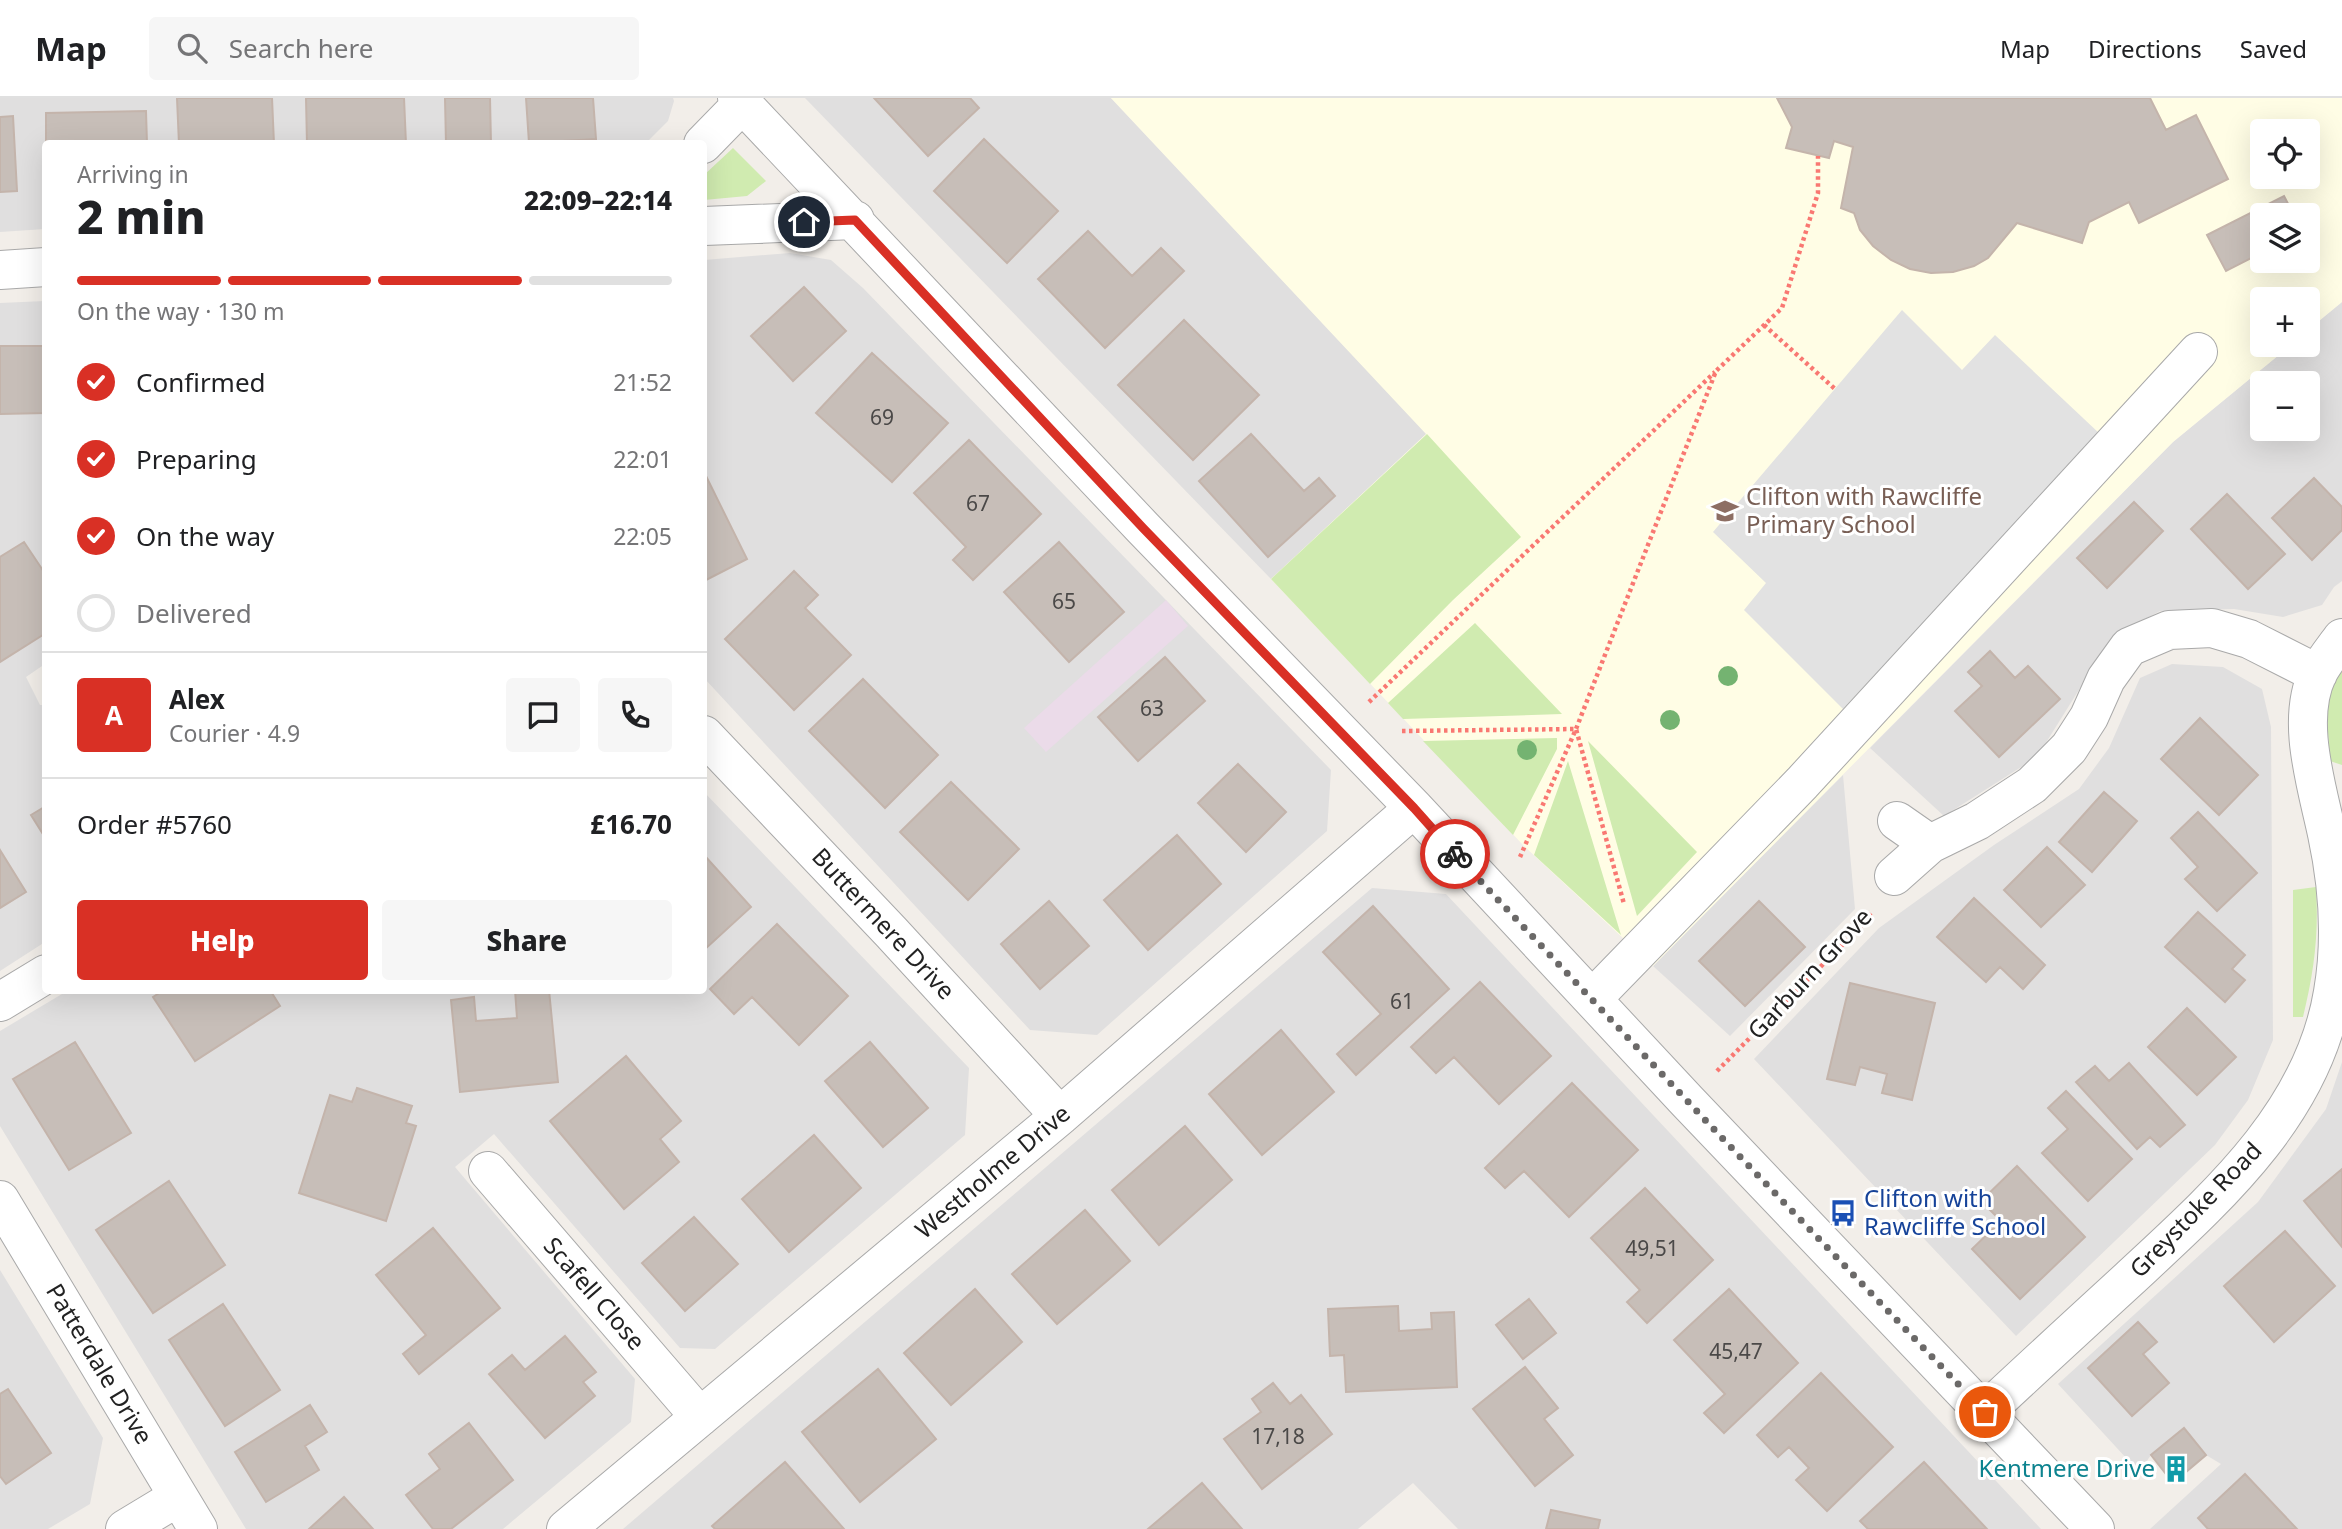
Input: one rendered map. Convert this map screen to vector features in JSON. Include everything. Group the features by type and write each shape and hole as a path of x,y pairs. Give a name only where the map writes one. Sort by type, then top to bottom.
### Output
{"street":[{"path":"706,140 740,101 1124,508 1414,808 1687,1101 2095,1529"},
{"path":"707,226 855,220"},
{"path":"0,270 42,267"},
{"path":"1592,999 1802,783 2198,352"},
{"path":"1894,876 1930,844 1977,821 2032,786 2069,748 2089,717 2106,679 2129,648 2169,630 2212,628 2249,639 2318,674"},
{"name":"Greystoke Road","path":"1985,1412 2196,1216 2246,1165 2290,1107 2319,1047 2333,992 2339,923 2327,835 2313,780 2308,709 2318,674 2342,638"},
{"name":"Buttermere Drive","path":"707,737 891,932 1059,1116"},
{"name":"Westholme Drive","path":"566,1529 1059,1116 1414,808"},
{"path":"1897,821 1930,844"},
{"path":"0,1002 42,976"},
{"name":"Scafell Close","path":"488,1171 700,1417"},
{"name":"Patterdale Drive","path":"0,1200 198,1529"},
{"path":"125,1529 178,1497"}],"path":[{"path":"1338,732 1782,308 1818,193 1818,156"},
{"path":"1764,325 1835,389"},
{"path":"1517,867 1576,729 1716,371"},
{"path":"1338,732 1576,729"},
{"path":"1576,729 1637,953"},
{"name":"Garburn Grove","path":"1687,1101 1864,923 1894,876"}],"shaded area":[{"path":"0,98 673,98 674,101 668,121 649,140 42,140 42,229 0,232"},
{"path":"805,98 1111,98 1427,434 1271,579"},
{"name":"Clifton with Rawcliffe Primary School","path":"1111,98 2342,98 2342,302 2320,320 2320,287 2250,287 2250,357 2276,357 2259,371 2250,371 2250,379 2173,442 1653,966 1524,846 1271,579 1426,434"},
{"path":"790,253 831,260 863,288 1331,770 1327,831 1097,1035 1030,1030 707,681 707,260"},
{"path":"42,301 42,666 26,677 42,705 42,944 0,971 0,303"},
{"path":"2342,302 2342,581 2334,587 2322,605 2283,617 2234,609 2160,611 2112,637 2037,757 1944,816 1870,748 2173,442 2250,379 2250,441 2320,441 2320,371 2259,371 2276,357 2320,357 2320,320"},
{"path":"1902,310 1962,370 1995,335 2100,434 1843,709 1744,610 1766,583 1713,532"},
{"path":"1166,600 1188,626 1046,752 1024,728"},
{"path":"2172,664 2223,667 2262,689 2271,727 2273,1040 2248,1100 2215,1145 2016,1336 1754,1059 1879,928 1994,845 2079,789 2109,748 2140,678"},
{"path":"1843,775 1855,909 1730,1036 1653,966"},
{"path":"707,795 969,1068 965,1135 715,1349 680,1348 494,1134 455,1167 635,1379 631,1422 503,1529 246,1529 0,1126 0,1031 62,994 707,994"},
{"path":"1372,888 1446,894 2041,1529 1458,1529 1413,1483 1358,1529 623,1529"},
{"path":"2342,1062 2342,1529 2150,1529 2221,1464 2206,1455 2184,1428 2151,1455 2139,1472 2058,1384 2258,1202 2326,1109"},
{"path":"0,1270 103,1438 90,1504 48,1529 0,1529"}],"green space":[{"path":"733,148 766,181 747,196 707,200 707,172"},
{"path":"1427,434 1521,537 1453,600 1370,684 1271,579"},
{"path":"1475,623 1562,714 1403,719 1388,703"},
{"path":"2342,666 2342,765 2330,761 2327,718 2330,691"},
{"path":"1557,738 1557,749 1513,835 1423,741"},
{"path":"1588,741 1697,852 1637,916"},
{"path":"1568,761 1621,935 1534,855"},
{"path":"2316,887 2316,937 2310,984 2303,1017 2293,1017 2293,890"}],"building":[{"path":"177,98 272,98 274,140 179,140"},
{"path":"306,98 404,98 406,140 307,140"},
{"path":"445,98 490,98 491,140 446,140"},
{"path":"526,98 593,98 596,139 529,140"},
{"path":"874,98 970,98 979,108 928,156"},
{"path":"1777,98 2150,98 2166,130 2196,115 2228,179 2139,223 2129,202 2089,222 2082,243 2017,223 1988,258 1974,266 1953,272 1931,273 1910,269 1891,260 1873,246 1860,230 1854,213 1841,208 1853,147 1834,141 1829,158 1786,148 1792,127"},
{"path":"146,111 147,140 46,140 46,113"},
{"path":"13,116 17,191 0,192 0,117"},
{"path":"984,139 1058,211 1007,263 934,191"},
{"path":"2284,196 2288,203 2270,203"},
{"path":"2250,213 2250,259 2226,271 2207,235"},
{"path":"1088,231 1132,276 1161,248 1184,271 1105,348 1038,279"},
{"path":"804,287 846,331 793,381 751,336"},
{"path":"1184,320 1259,395 1193,460 1118,385"},
{"path":"0,346 42,346 42,413 0,414"},
{"path":"872,353 948,423 892,482 816,413"},
{"path":"1251,434 1304,491 1319,478 1335,496 1268,557 1199,481"},
{"path":"969,440 1041,514 973,580 953,560 966,547 914,493"},
{"path":"707,478 747,559 707,579"},
{"path":"2314,478 2342,507 2342,530 2312,560 2272,518"},
{"path":"2227,494 2285,554 2248,589 2191,529"},
{"path":"2134,502 2163,531 2107,588 2077,558"},
{"path":"24,542 42,569 42,636 0,662 0,557"},
{"path":"1059,542 1124,612 1069,662 1004,592"},
{"path":"794,571 818,595 805,608 851,655 794,710 725,639"},
{"path":"1990,651 2015,678 2028,666 2060,699 1999,757 1955,711 1982,686 1968,672"},
{"path":"1165,657 1205,701 1138,761 1098,717"},
{"path":"863,679 938,755 885,808 809,731"},
{"path":"2200,718 2258,775 2219,815 2161,759"},
{"path":"1238,764 1286,812 1246,852 1198,803"},
{"path":"951,782 1019,849 968,900 900,832"},
{"path":"2104,792 2137,821 2092,872 2059,842"},
{"path":"42,808 42,833 31,815"},
{"path":"2198,812 2257,873 2217,911 2185,879 2198,867 2171,838"},
{"path":"1177,835 1221,884 1148,950 1104,900"},
{"path":"2047,847 2085,885 2041,927 2004,890"},
{"path":"0,850 26,892 0,908"},
{"path":"707,858 751,907 707,947"},
{"path":"1974,898 2045,965 2023,989 2000,967 1986,982 1937,937"},
{"path":"1049,901 1089,946 1040,989 1001,944"},
{"path":"1759,901 1805,947 1745,1006 1699,961"},
{"path":"1373,906 1449,989 1356,1075 1337,1054 1381,1014 1323,952"},
{"path":"2198,912 2245,955 2232,969 2245,980 2225,1002 2165,947"},
{"path":"777,924 848,996 799,1045 752,997 734,1014 710,989"},
{"path":"1480,982 1551,1056 1499,1104 1454,1057 1436,1073 1411,1047"},
{"path":"1850,983 1935,1003 1912,1100 1882,1093 1887,1074 1860,1067 1855,1085 1827,1079"},
{"path":"158,994 272,994 280,1006 195,1061 153,997"},
{"path":"515,994 549,994 558,1082 460,1092 451,1000 474,997 476,1021 517,1018"},
{"path":"2187,1008 2236,1057 2197,1095 2148,1047"},
{"path":"1281,1030 1334,1092 1262,1155 1209,1094"},
{"path":"75,1042 131,1133 69,1170 13,1079"},
{"path":"870,1042 928,1108 883,1147 825,1081"},
{"path":"626,1056 681,1121 660,1139 679,1162 624,1209 550,1121"},
{"path":"2129,1063 2185,1125 2160,1147 2150,1137 2137,1149 2076,1082 2095,1066 2109,1081"},
{"path":"1572,1083 1638,1150 1569,1217 1524,1171 1505,1188 1485,1168"},
{"path":"357,1088 412,1106 406,1123 416,1126 386,1221 299,1193 330,1095 352,1102"},
{"path":"2066,1091 2132,1159 2088,1201 2042,1153 2068,1129 2048,1108"},
{"path":"1185,1126 1232,1180 1159,1245 1112,1190"},
{"path":"814,1135 861,1188 789,1252 742,1199"},
{"path":"2017,1166 2085,1237 2020,1299 1972,1249 2001,1221 1981,1201"},
{"path":"2342,1169 2342,1247 2304,1201"},
{"path":"169,1181 225,1265 153,1313 96,1230"},
{"path":"1645,1188 1713,1260 1647,1323 1627,1302 1640,1290 1591,1238"},
{"path":"1085,1210 1130,1261 1057,1324 1012,1274"},
{"path":"694,1217 738,1264 685,1311 642,1263"},
{"path":"433,1228 500,1308 419,1374 403,1354 426,1335 376,1275"},
{"path":"2285,1231 2335,1286 2274,1342 2224,1286"},
{"path":"975,1289 1022,1342 951,1405 904,1353"},
{"path":"1729,1289 1798,1363 1724,1433 1704,1413 1725,1394 1674,1340"},
{"path":"1529,1299 1556,1333 1523,1359 1496,1325"},
{"path":"223,1304 280,1390 225,1426 169,1340"},
{"path":"1398,1306 1399,1331 1432,1329 1431,1313 1454,1312 1457,1387 1346,1392 1344,1355 1330,1356 1328,1309"},
{"path":"2138,1322 2157,1342 2143,1354 2169,1383 2132,1416 2088,1368"},
{"path":"565,1336 596,1372 583,1382 595,1396 545,1438 489,1374 512,1355 525,1370"},
{"path":"1525,1367 1558,1408 1544,1419 1573,1455 1535,1486 1473,1409"},
{"path":"878,1369 936,1439 860,1502 802,1432"},
{"path":"1821,1373 1893,1447 1827,1511 1796,1480 1809,1468 1789,1447 1778,1457 1757,1435"},
{"path":"1273,1383 1290,1404 1301,1395 1332,1434 1262,1489 1224,1439 1261,1412 1252,1399"},
{"path":"8,1389 51,1453 6,1484 0,1476 0,1394"},
{"path":"310,1405 327,1432 305,1446 319,1470 266,1502 235,1452"},
{"path":"469,1423 513,1480 451,1529 433,1529 406,1495 440,1469 429,1454"},
{"name":"Kentmere Drive","path":"2184,1428 2206,1455 2173,1483 2151,1455"},
{"path":"785,1462 844,1529 715,1529 712,1526"},
{"path":"1924,1462 1987,1529 1868,1529 1860,1521"},
{"path":"2245,1474 2297,1529 2208,1529 2198,1518"},
{"path":"1202,1483 1242,1529 1148,1529"},
{"path":"344,1497 373,1529 309,1529"},
{"path":"1551,1510 1600,1520 1598,1529 1546,1529"}],"way so far":[{"path":"1455,854 1985,1412"}],"place":[{"name":"Clifton with Rawcliffe Primary School","path":"1725,511"},
{"name":"Clifton with Rawcliffe School","path":"1843,1213"},
{"name":"Kentmere Drive","path":"2176,1469"}],"route":[{"path":"804,222 855,220 1143,528 1414,808 1455,854"}]}
